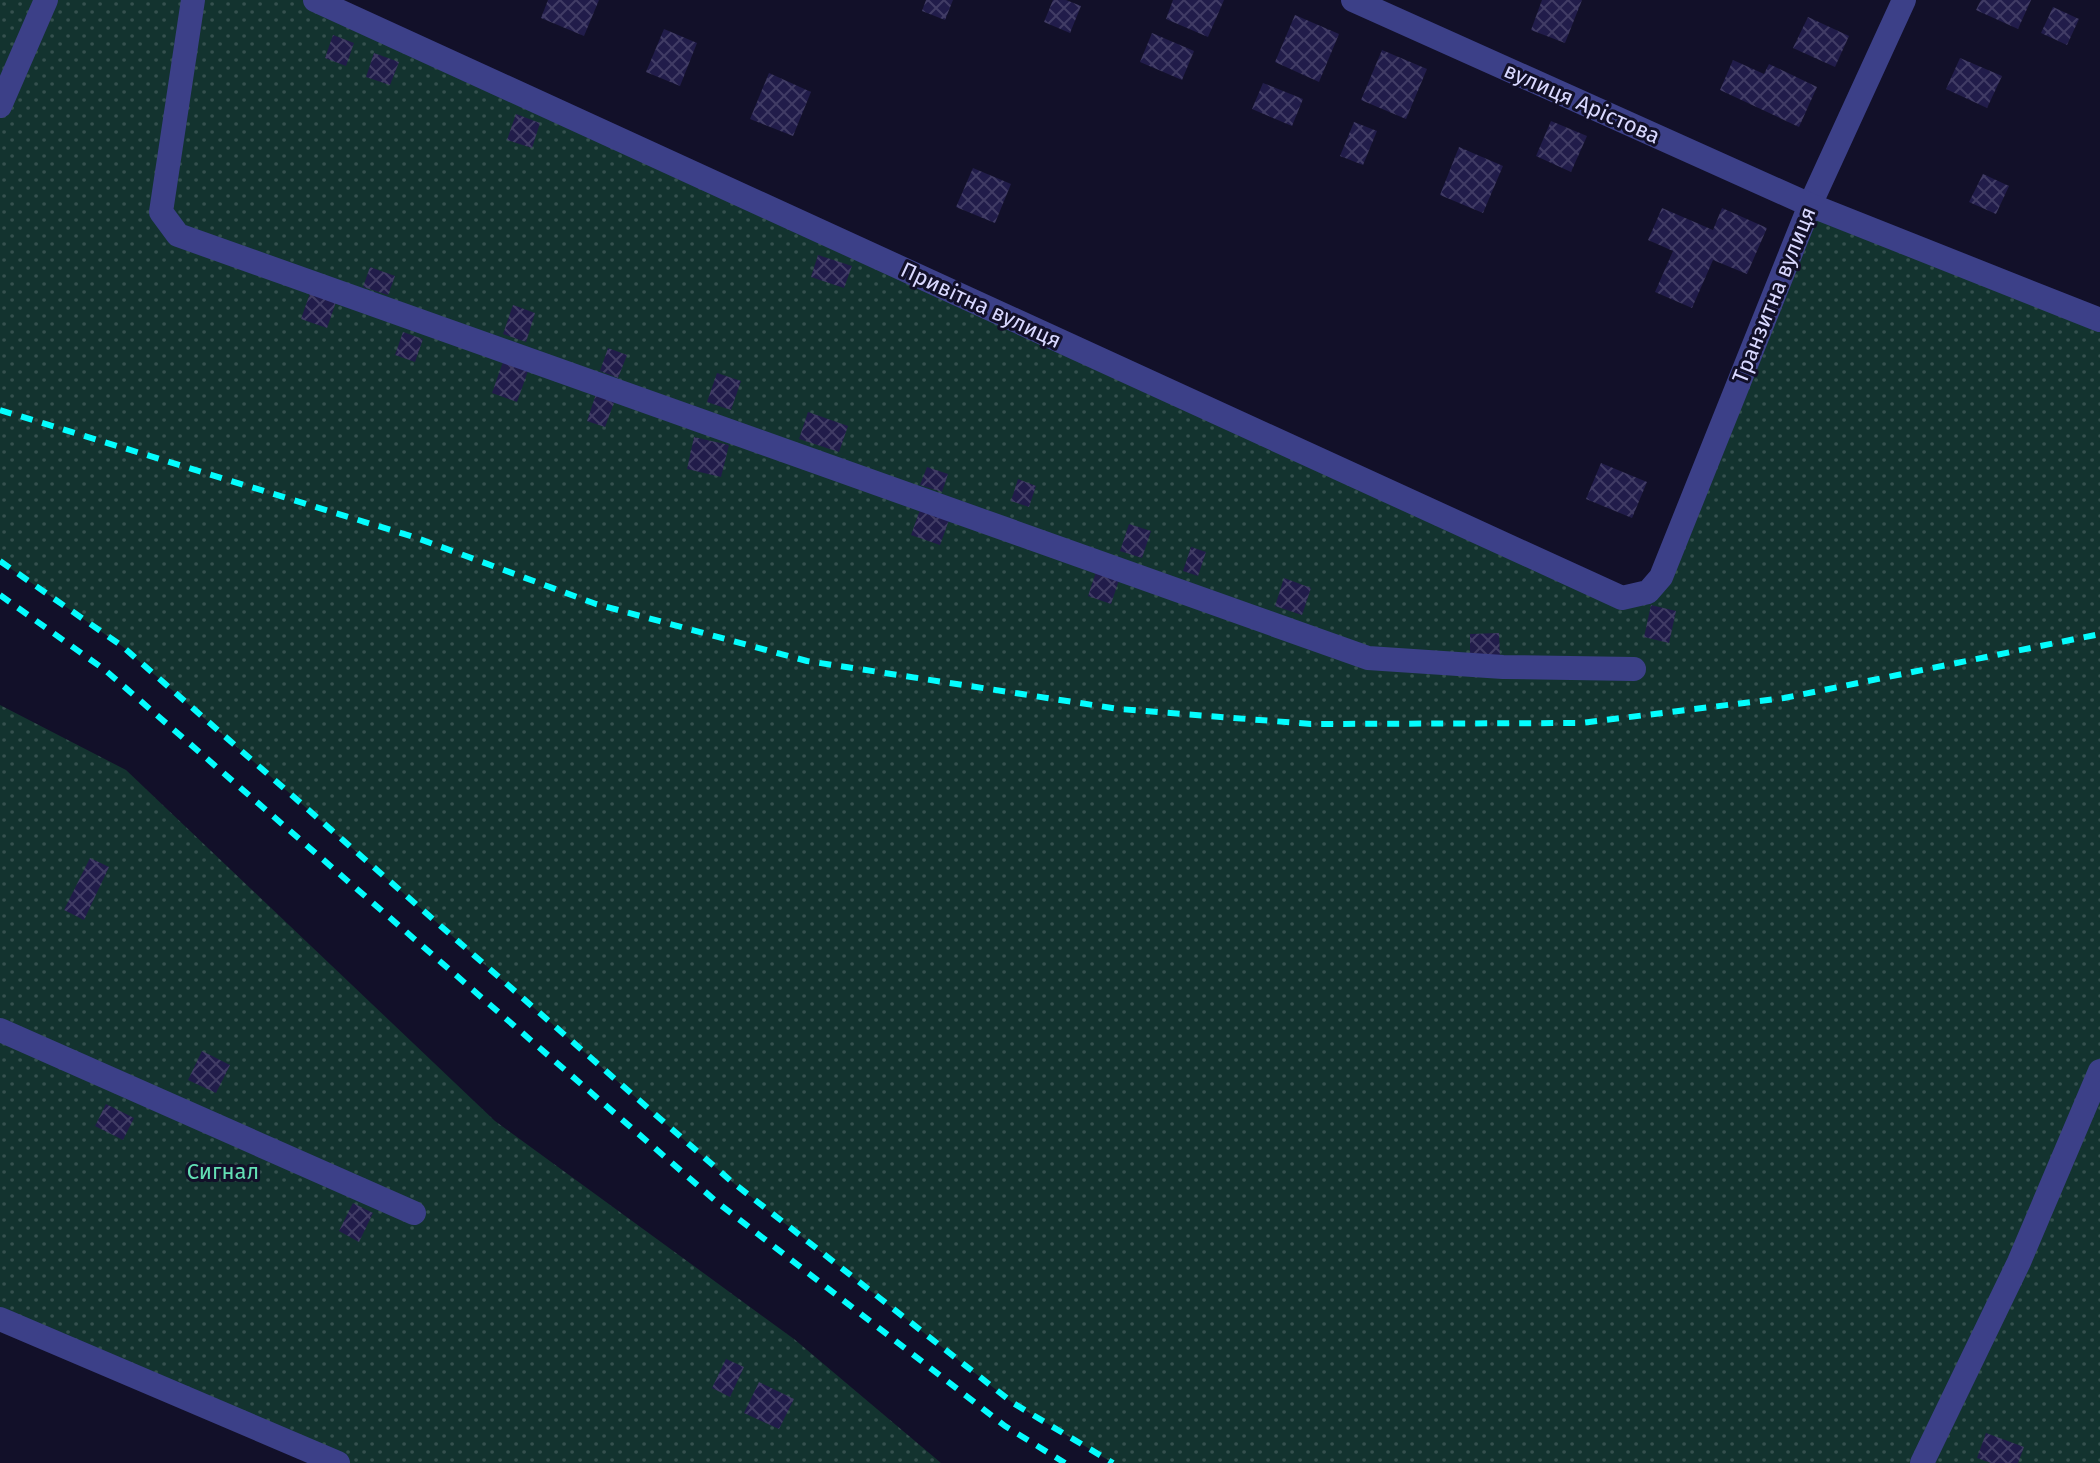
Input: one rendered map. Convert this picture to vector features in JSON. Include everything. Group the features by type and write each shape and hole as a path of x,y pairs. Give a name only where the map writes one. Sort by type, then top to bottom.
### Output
{"street":[{"path":"0,106 46,0"},
{"path":"193,0 161,212 178,235 1368,658 1503,667 1634,669"},
{"name":"Привітна вулиця","path":"315,0 1622,598 1648,592"},
{"name":"вулиця Арістова","path":"1353,0 1810,205 2100,320"},
{"name":"Транзитна вулиця","path":"1648,592 1661,577 1810,205 1904,0"},
{"path":"0,1030 414,1213"},
{"path":"1922,1463 2019,1262 2100,1071"},
{"path":"0,1319 338,1463"}],"green space":[{"path":"0,0 315,0 1622,598 1648,592 1810,205 2100,320 2100,1463 1113,1463 1013,1403 731,1181 122,646 0,561"},
{"name":"Сигнал","path":"0,705 126,770 495,1121 794,1339 941,1463 338,1463 0,1319"}],"building":[{"path":"548,0 599,0 584,36 541,18"},
{"path":"926,0 953,0 945,20 922,11"},
{"path":"1053,0 1066,0 1081,6 1070,33 1044,22"},
{"path":"1173,0 1224,0 1208,37 1166,19"},
{"path":"1542,0 1582,0 1565,43 1531,30"},
{"path":"1981,0 2031,0 2018,29 1976,10"},
{"path":"2053,7 2079,19 2067,45 2041,33"},
{"path":"1295,15 1339,34 1319,82 1275,62"},
{"path":"1808,17 1849,36 1835,67 1793,48"},
{"path":"664,29 697,43 680,86 646,72"},
{"path":"1152,33 1194,51 1182,80 1140,62"},
{"path":"333,35 354,43 346,66 325,58"},
{"path":"1382,50 1427,69 1406,119 1361,100"},
{"path":"374,53 399,62 390,85 366,77"},
{"path":"1960,58 2002,76 1987,108 1946,89"},
{"path":"1733,60 1764,74 1769,64 1817,87 1799,127 1720,90"},
{"path":"769,73 811,92 793,136 750,119"},
{"path":"1263,83 1303,99 1292,126 1252,109"},
{"path":"516,114 540,123 532,148 507,140"},
{"path":"1551,121 1587,136 1571,172 1536,156"},
{"path":"1354,122 1377,131 1363,165 1340,156"},
{"path":"1459,147 1503,166 1483,213 1440,195"},
{"path":"973,168 1011,184 995,223 956,207"},
{"path":"1983,174 2009,186 1996,214 1969,202"},
{"path":"1662,208 1713,230 1722,208 1767,228 1747,274 1713,260 1692,308 1655,292 1673,251 1648,240"},
{"path":"818,255 852,266 844,288 811,277"},
{"path":"370,267 395,276 388,295 363,287"},
{"path":"310,293 336,302 327,328 301,319"},
{"path":"513,305 535,313 526,342 503,334"},
{"path":"403,332 423,339 415,362 395,355"},
{"path":"608,348 627,355 618,378 600,371"},
{"path":"504,359 529,368 517,402 492,393"},
{"path":"717,373 741,381 731,410 707,402"},
{"path":"596,394 615,400 605,427 587,421"},
{"path":"808,412 848,426 839,452 799,439"},
{"path":"694,437 729,445 721,477 687,469"},
{"path":"1601,463 1647,482 1632,518 1586,499"},
{"path":"927,467 948,474 942,492 920,485"},
{"path":"1018,479 1036,486 1029,507 1011,501"},
{"path":"920,510 949,520 940,545 911,535"},
{"path":"1129,524 1151,531 1142,558 1120,551"},
{"path":"1191,547 1206,552 1198,576 1183,571"},
{"path":"1096,572 1119,580 1111,604 1088,596"},
{"path":"1284,578 1311,588 1302,615 1275,606"},
{"path":"1651,605 1676,611 1669,643 1644,637"},
{"path":"1499,633 1500,657 1470,658 1470,634"},
{"path":"90,858 109,867 84,920 64,910"},
{"path":"202,1051 230,1065 216,1093 188,1080"},
{"path":"106,1104 134,1118 123,1140 95,1126"},
{"path":"353,1203 373,1213 359,1242 339,1231"},
{"path":"726,1359 744,1367 730,1397 712,1388"},
{"path":"759,1382 794,1399 779,1429 744,1413"},
{"path":"1986,1433 2024,1447 2018,1463 1991,1463 1977,1458"}],"railway":[{"path":"0,410 417,538 596,604 807,661 1119,709 1311,724 1581,723 1784,698 2100,634"},
{"path":"0,561 122,646 731,1181 1013,1403 1113,1463"},
{"path":"0,595 105,670 718,1203 1005,1426 1065,1463"}]}
